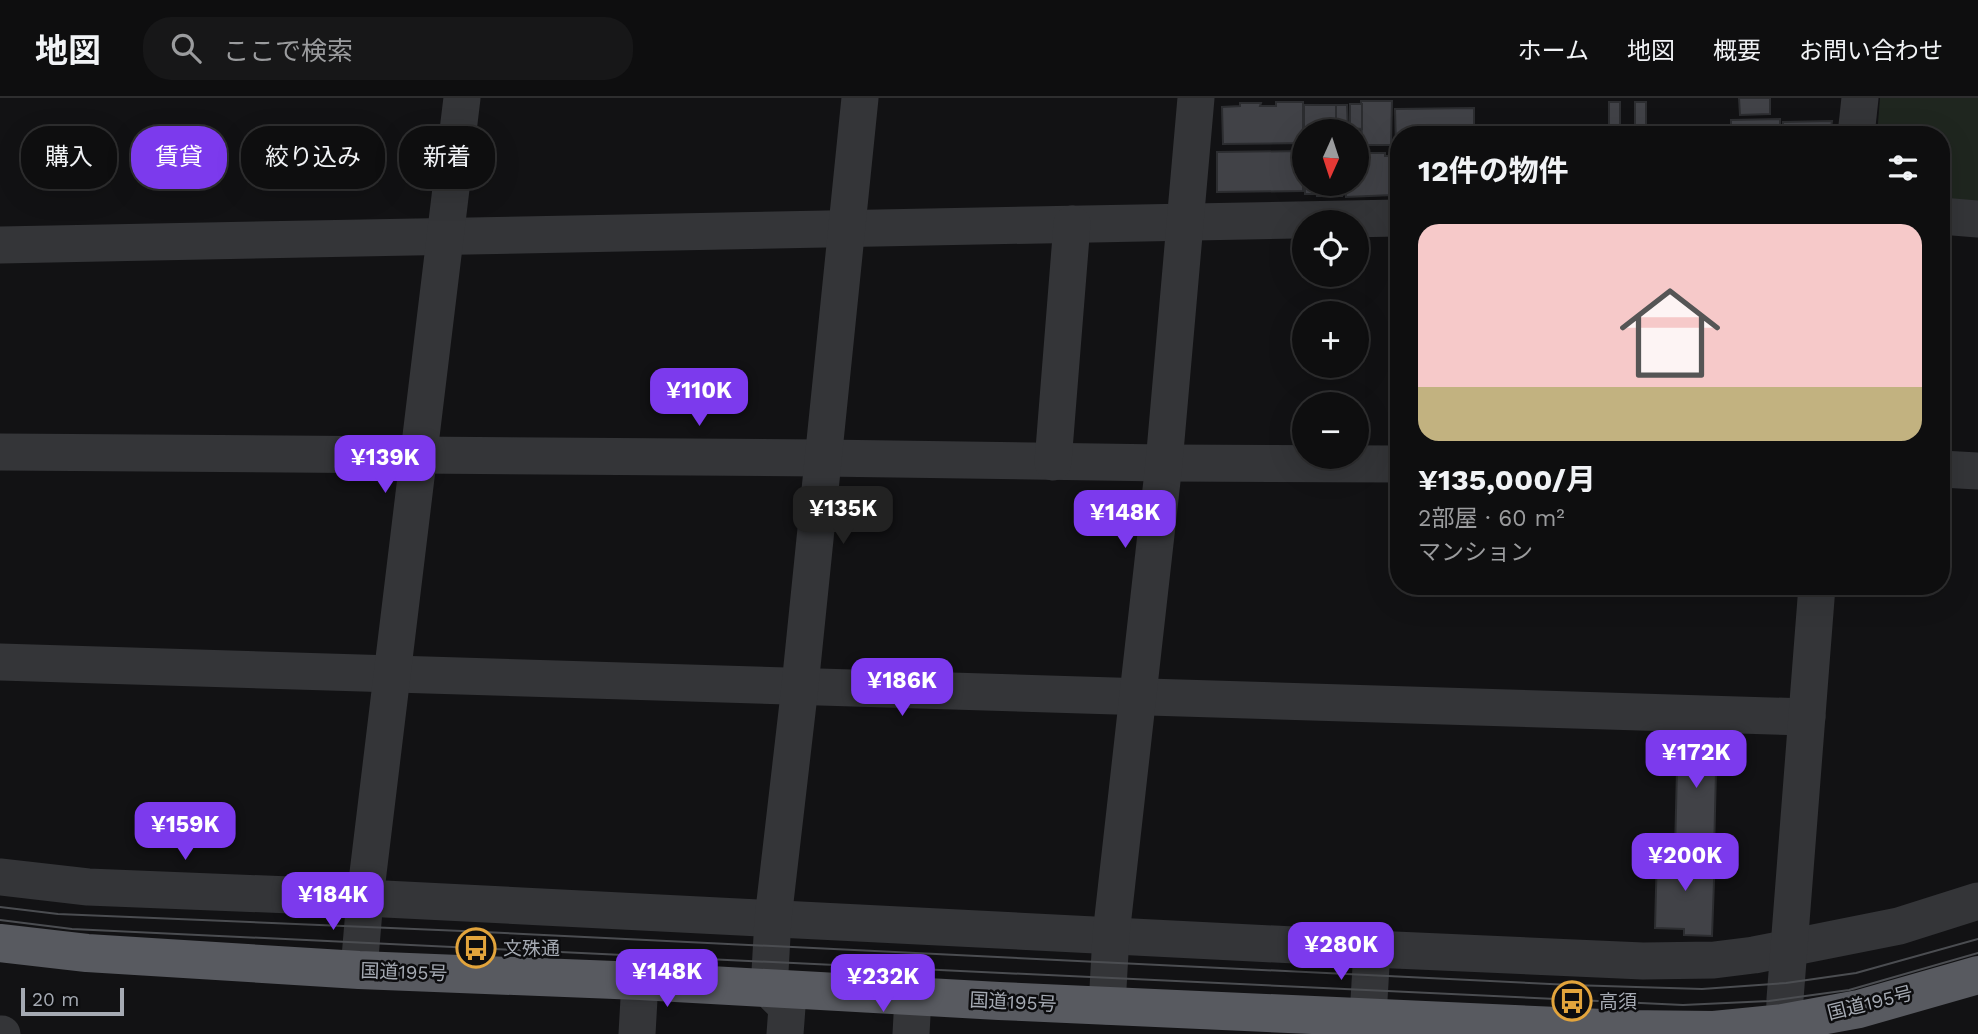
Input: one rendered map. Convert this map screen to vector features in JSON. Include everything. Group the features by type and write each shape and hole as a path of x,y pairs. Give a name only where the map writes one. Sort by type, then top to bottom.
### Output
{"highway":[{"name":"国道195号","path":"0,943 87,953 359,970 640,981 1383,1023 1625,1029 1783,1028 1978,975"}],"street":[{"path":"359,970 365,898 462,98"},
{"path":"785,1034 787,1007 769,989 773,919 800,686 860,98"},
{"path":"1107,1006 1111,935 1164,464 1196,98"},
{"path":"1857,126 1860,98"},
{"path":"1950,217 1978,219"},
{"path":"0,245 1390,218"},
{"path":"1053,462 1072,224"},
{"path":"0,452 1390,464"},
{"path":"1950,469 1978,471"},
{"path":"1783,1028 1816,595"},
{"path":"0,662 1807,717"},
{"path":"0,877 88,887 365,898 1643,961 1714,960 1754,955 1899,926 1978,901"},
{"path":"1372,949 1383,1023"},
{"path":"637,1034 640,981"},
{"path":"911,1034 913,997"}],"shaded area":[{"path":"1880,98 1978,98 1978,202 1950,200 1950,126 1878,126"}],"building":[{"path":"1739,98 1770,98 1770,114 1740,115"},
{"path":"1361,101 1392,101 1390,145 1369,145 1369,119 1361,119"},
{"path":"1276,102 1303,102 1303,119 1292,119 1292,143 1223,144 1222,107 1240,106 1240,103 1276,106"},
{"path":"1609,102 1620,102 1620,126 1609,126"},
{"path":"1635,102 1646,102 1646,126 1635,126"},
{"path":"1350,104 1362,104 1362,119 1350,119"},
{"path":"1304,105 1336,105 1336,119 1304,119"},
{"path":"1336,105 1347,105 1348,119 1336,119"},
{"path":"1474,108 1474,126 1395,126 1395,109"},
{"path":"1780,119 1780,126 1731,126 1731,120"},
{"path":"1832,121 1831,126 1783,126 1783,122"},
{"path":"1292,151 1292,191 1217,192 1217,152"},
{"path":"1369,153 1385,153 1385,156 1390,156 1390,195 1346,197 1369,196"},
{"path":"1678,728 1717,729 1714,853 1675,851"},
{"path":"1657,853 1715,854 1712,936 1684,935 1684,929 1655,928"}],"tram line":[{"path":"0,907 58,914 1702,989 1786,983 1856,973 1978,939"},
{"path":"0,920 72,929 1683,1005 1769,1001 1849,990 1978,953"}],"place":[{"name":"文殊通","path":"476,948"},
{"name":"高須","path":"1572,1001"}]}
